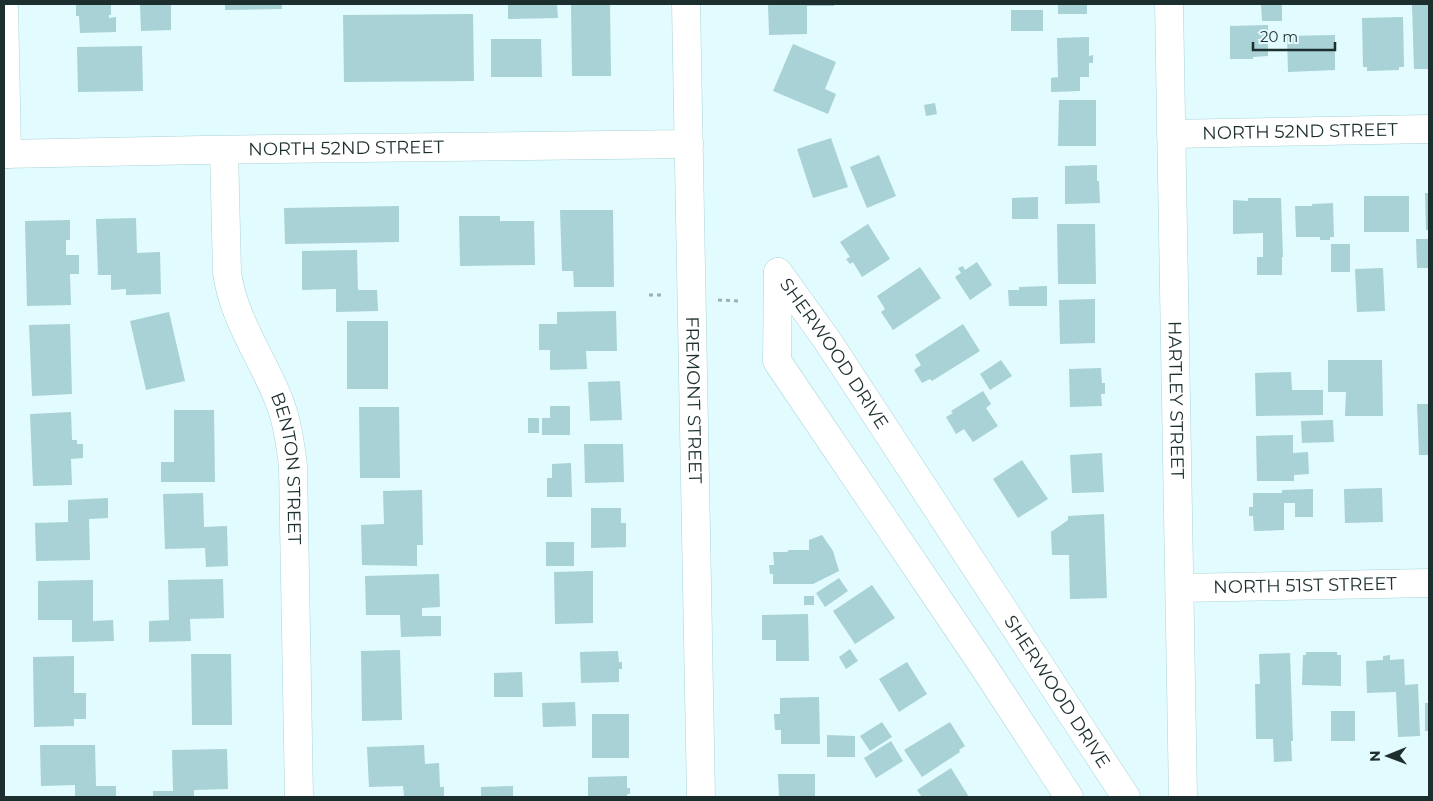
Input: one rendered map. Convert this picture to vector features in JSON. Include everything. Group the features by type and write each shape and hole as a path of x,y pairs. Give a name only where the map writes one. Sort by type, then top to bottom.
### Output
{"street":[{"path":"4,4 5,154"},
{"name":"FREMONT STREET","path":"686,4 701,797"},
{"name":"HARTLEY STREET","path":"1169,4 1183,797"},
{"name":"NORTH 52ND STREET","path":"1171,134 1429,130"},
{"name":"NORTH 52ND STREET","path":"5,154 689,144"},
{"name":"BENTON STREET","path":"224,150 229,289 281,406 287,423 293,466 299,797"},
{"name":"SHERWOOD DRIVE","path":"1069,797 777,361 778,272 827,340 1126,797"},
{"name":"NORTH 51ST STREET","path":"1180,588 1429,584"}],"building":[{"path":"76,4 111,4 111,15 109,15 109,18 116,17 116,32 80,33 79,16 76,16"},
{"path":"140,4 171,4 171,30 141,31"},
{"path":"225,4 282,4 282,9 225,10"},
{"path":"508,4 557,4 558,18 508,19"},
{"path":"571,4 610,4 611,76 572,76"},
{"path":"768,4 834,4 834,6 807,6 807,34 769,35"},
{"path":"1058,4 1087,4 1087,14 1058,14"},
{"path":"1261,4 1282,4 1282,21 1262,21"},
{"path":"1429,4 1429,69 1414,69 1412,5"},
{"path":"1011,10 1043,10 1043,31 1011,31"},
{"path":"473,14 474,81 344,82 343,15"},
{"path":"1403,17 1404,67 1399,67 1399,70 1367,71 1367,67 1363,67 1362,18"},
{"path":"1268,25 1268,56 1253,57 1253,59 1230,59 1230,26"},
{"path":"1335,35 1335,70 1288,72 1287,36"},
{"path":"1089,37 1089,56 1093,55 1093,63 1089,63 1089,77 1080,77 1080,91 1051,92 1051,78 1058,77 1057,38"},
{"path":"491,39 541,39 542,77 491,77"},
{"path":"793,44 836,62 825,89 836,94 828,114 773,91"},
{"path":"142,46 143,91 78,92 77,47"},
{"path":"1059,100 1096,100 1096,146 1058,146"},
{"path":"935,103 937,114 926,116 924,105"},
{"path":"831,138 848,187 813,198 797,149"},
{"path":"879,155 896,196 867,208 850,167"},
{"path":"1097,165 1100,203 1065,204 1065,166"},
{"path":"1425,193 1429,193 1429,230 1426,230"},
{"path":"1364,196 1409,196 1409,232 1364,232"},
{"path":"1038,197 1038,219 1012,219 1012,198"},
{"path":"1248,198 1281,198 1282,275 1257,275 1257,257 1263,257 1263,233 1233,234 1233,200 1248,201"},
{"path":"1333,203 1334,237 1330,237 1330,240 1320,240 1320,237 1296,237 1295,206"},
{"path":"399,206 399,242 285,244 284,208"},
{"path":"560,210 613,210 614,287 574,287 573,271 562,271"},
{"path":"459,216 500,216 500,221 534,221 535,265 460,266"},
{"path":"136,218 137,253 160,252 161,294 126,295 126,289 111,290 111,275 98,275 96,219"},
{"path":"70,220 70,240 66,240 66,255 79,255 79,274 70,274 71,305 27,306 25,221"},
{"path":"868,224 890,259 862,277 853,262 850,264 846,259 850,257 840,242"},
{"path":"1057,224 1095,224 1096,284 1058,284"},
{"path":"1416,239 1429,239 1429,268 1417,268"},
{"path":"1331,244 1350,244 1350,272 1331,272"},
{"path":"357,250 358,290 377,290 378,311 336,312 336,289 302,290 302,251"},
{"path":"977,262 992,285 970,300 955,277 961,273 958,268 963,266 965,270"},
{"path":"920,267 941,298 893,330 881,312 885,309 877,296"},
{"path":"1383,268 1385,311 1357,312 1355,269"},
{"path":"1047,286 1047,306 1009,306 1008,290 1019,290 1019,287"},
{"path":"1095,299 1095,343 1060,344 1059,300"},
{"path":"616,311 617,351 586,351 587,369 550,370 550,350 539,350 539,324 557,324 557,312"},
{"path":"169,312 185,381 146,390 130,321"},
{"path":"347,321 388,321 388,389 347,389"},
{"path":"70,324 72,394 32,396 29,325"},
{"path":"963,324 980,351 932,381 930,379 922,383 914,370 921,365 915,355"},
{"path":"1001,360 1012,376 990,390 980,374"},
{"path":"1328,360 1382,360 1383,416 1345,416 1346,392 1328,392"},
{"path":"1101,368 1102,383 1105,383 1105,394 1101,394 1102,406 1070,407 1069,369"},
{"path":"1291,372 1292,390 1323,390 1323,415 1256,416 1255,373"},
{"path":"620,381 622,420 590,421 588,382"},
{"path":"983,391 991,404 986,408 998,426 973,442 964,429 956,434 946,417 953,413 951,411"},
{"path":"1417,404 1429,404 1429,455 1419,455"},
{"path":"550,406 570,406 570,435 542,435 542,418 550,418"},
{"path":"359,407 399,407 400,478 360,478"},
{"path":"174,410 214,410 215,482 161,482 161,462 174,462"},
{"path":"71,412 72,440 77,440 77,444 83,444 83,458 71,459 72,485 33,486 30,414"},
{"path":"528,418 539,418 539,433 528,433"},
{"path":"1333,420 1334,442 1302,443 1301,421"},
{"path":"1293,435 1293,453 1308,452 1309,474 1294,475 1294,481 1257,481 1256,436"},
{"path":"584,444 623,444 624,482 585,483"},
{"path":"1102,453 1104,492 1072,493 1070,455"},
{"path":"1022,460 1048,499 1018,518 993,479"},
{"path":"571,463 572,497 547,497 547,478 552,478 552,464"},
{"path":"1382,488 1383,522 1345,523 1344,489"},
{"path":"1313,489 1313,517 1295,517 1295,503 1284,503 1284,530 1254,531 1253,516 1249,516 1249,507 1253,507 1253,493 1282,493 1282,490"},
{"path":"422,490 423,545 417,545 417,566 362,565 361,525 384,524 383,491"},
{"path":"203,493 204,527 227,526 228,566 206,567 205,548 165,549 163,494"},
{"path":"108,498 108,518 89,519 90,560 36,561 35,523 68,522 68,500"},
{"path":"591,508 621,508 621,523 626,523 626,547 591,548"},
{"path":"1104,514 1107,598 1070,599 1069,555 1052,555 1051,532 1068,520 1068,516"},
{"path":"822,535 833,551 839,571 813,584 773,584 773,574 770,574 769,565 774,565 773,552 809,550 809,540"},
{"path":"546,542 574,542 574,566 546,566"},
{"path":"593,571 593,623 555,624 554,572"},
{"path":"439,574 440,607 422,608 422,616 441,616 441,636 401,637 400,615 366,615 365,576"},
{"path":"839,578 848,591 825,607 816,593"},
{"path":"223,579 224,618 190,619 191,641 149,642 149,621 169,620 168,580"},
{"path":"93,580 93,621 113,620 114,641 72,642 72,620 38,620 38,581"},
{"path":"872,585 895,618 855,644 833,611"},
{"path":"804,596 814,596 814,605 804,605"},
{"path":"808,614 809,661 776,661 776,640 762,640 762,615"},
{"path":"850,649 858,661 846,669 839,657"},
{"path":"400,650 402,720 362,721 361,651"},
{"path":"618,651 619,662 622,662 622,669 619,669 619,682 581,683 580,652"},
{"path":"1306,652 1337,652 1337,655 1341,655 1341,686 1302,685 1303,655 1306,655"},
{"path":"1290,653 1292,761 1274,762 1273,739 1256,739 1255,684 1260,684 1259,654"},
{"path":"191,654 231,654 232,725 192,725"},
{"path":"1390,655 1390,660 1404,659 1405,685 1418,684 1420,736 1398,737 1396,692 1367,693 1366,661 1383,660 1383,656"},
{"path":"74,656 74,693 86,693 86,719 74,719 74,726 34,727 33,657"},
{"path":"907,662 927,694 899,712 879,679"},
{"path":"522,672 523,697 494,697 494,673"},
{"path":"819,697 820,744 781,744 781,730 775,730 774,714 780,714 780,698"},
{"path":"575,702 576,726 543,727 542,703"},
{"path":"1425,703 1429,703 1429,731 1425,731"},
{"path":"1331,711 1355,711 1355,741 1331,741"},
{"path":"592,714 629,714 629,758 592,758"},
{"path":"882,722 892,737 870,751 860,736"},
{"path":"950,722 965,746 959,750 960,752 922,777 904,750"},
{"path":"827,735 855,736 855,757 827,757"},
{"path":"891,741 903,761 876,778 864,758"},
{"path":"40,745 95,745 96,786 116,786 116,797 75,797 75,785 41,786"},
{"path":"424,745 425,764 439,763 440,787 444,787 444,797 404,797 403,786 369,787 367,747"},
{"path":"227,749 228,789 194,790 194,797 153,797 153,791 173,791 172,750"},
{"path":"951,768 969,797 922,797 917,790"},
{"path":"778,774 815,774 815,797 779,797"},
{"path":"627,776 627,788 630,788 630,794 627,794 627,797 588,797 588,777"},
{"path":"513,786 513,797 481,797 481,787"}]}
